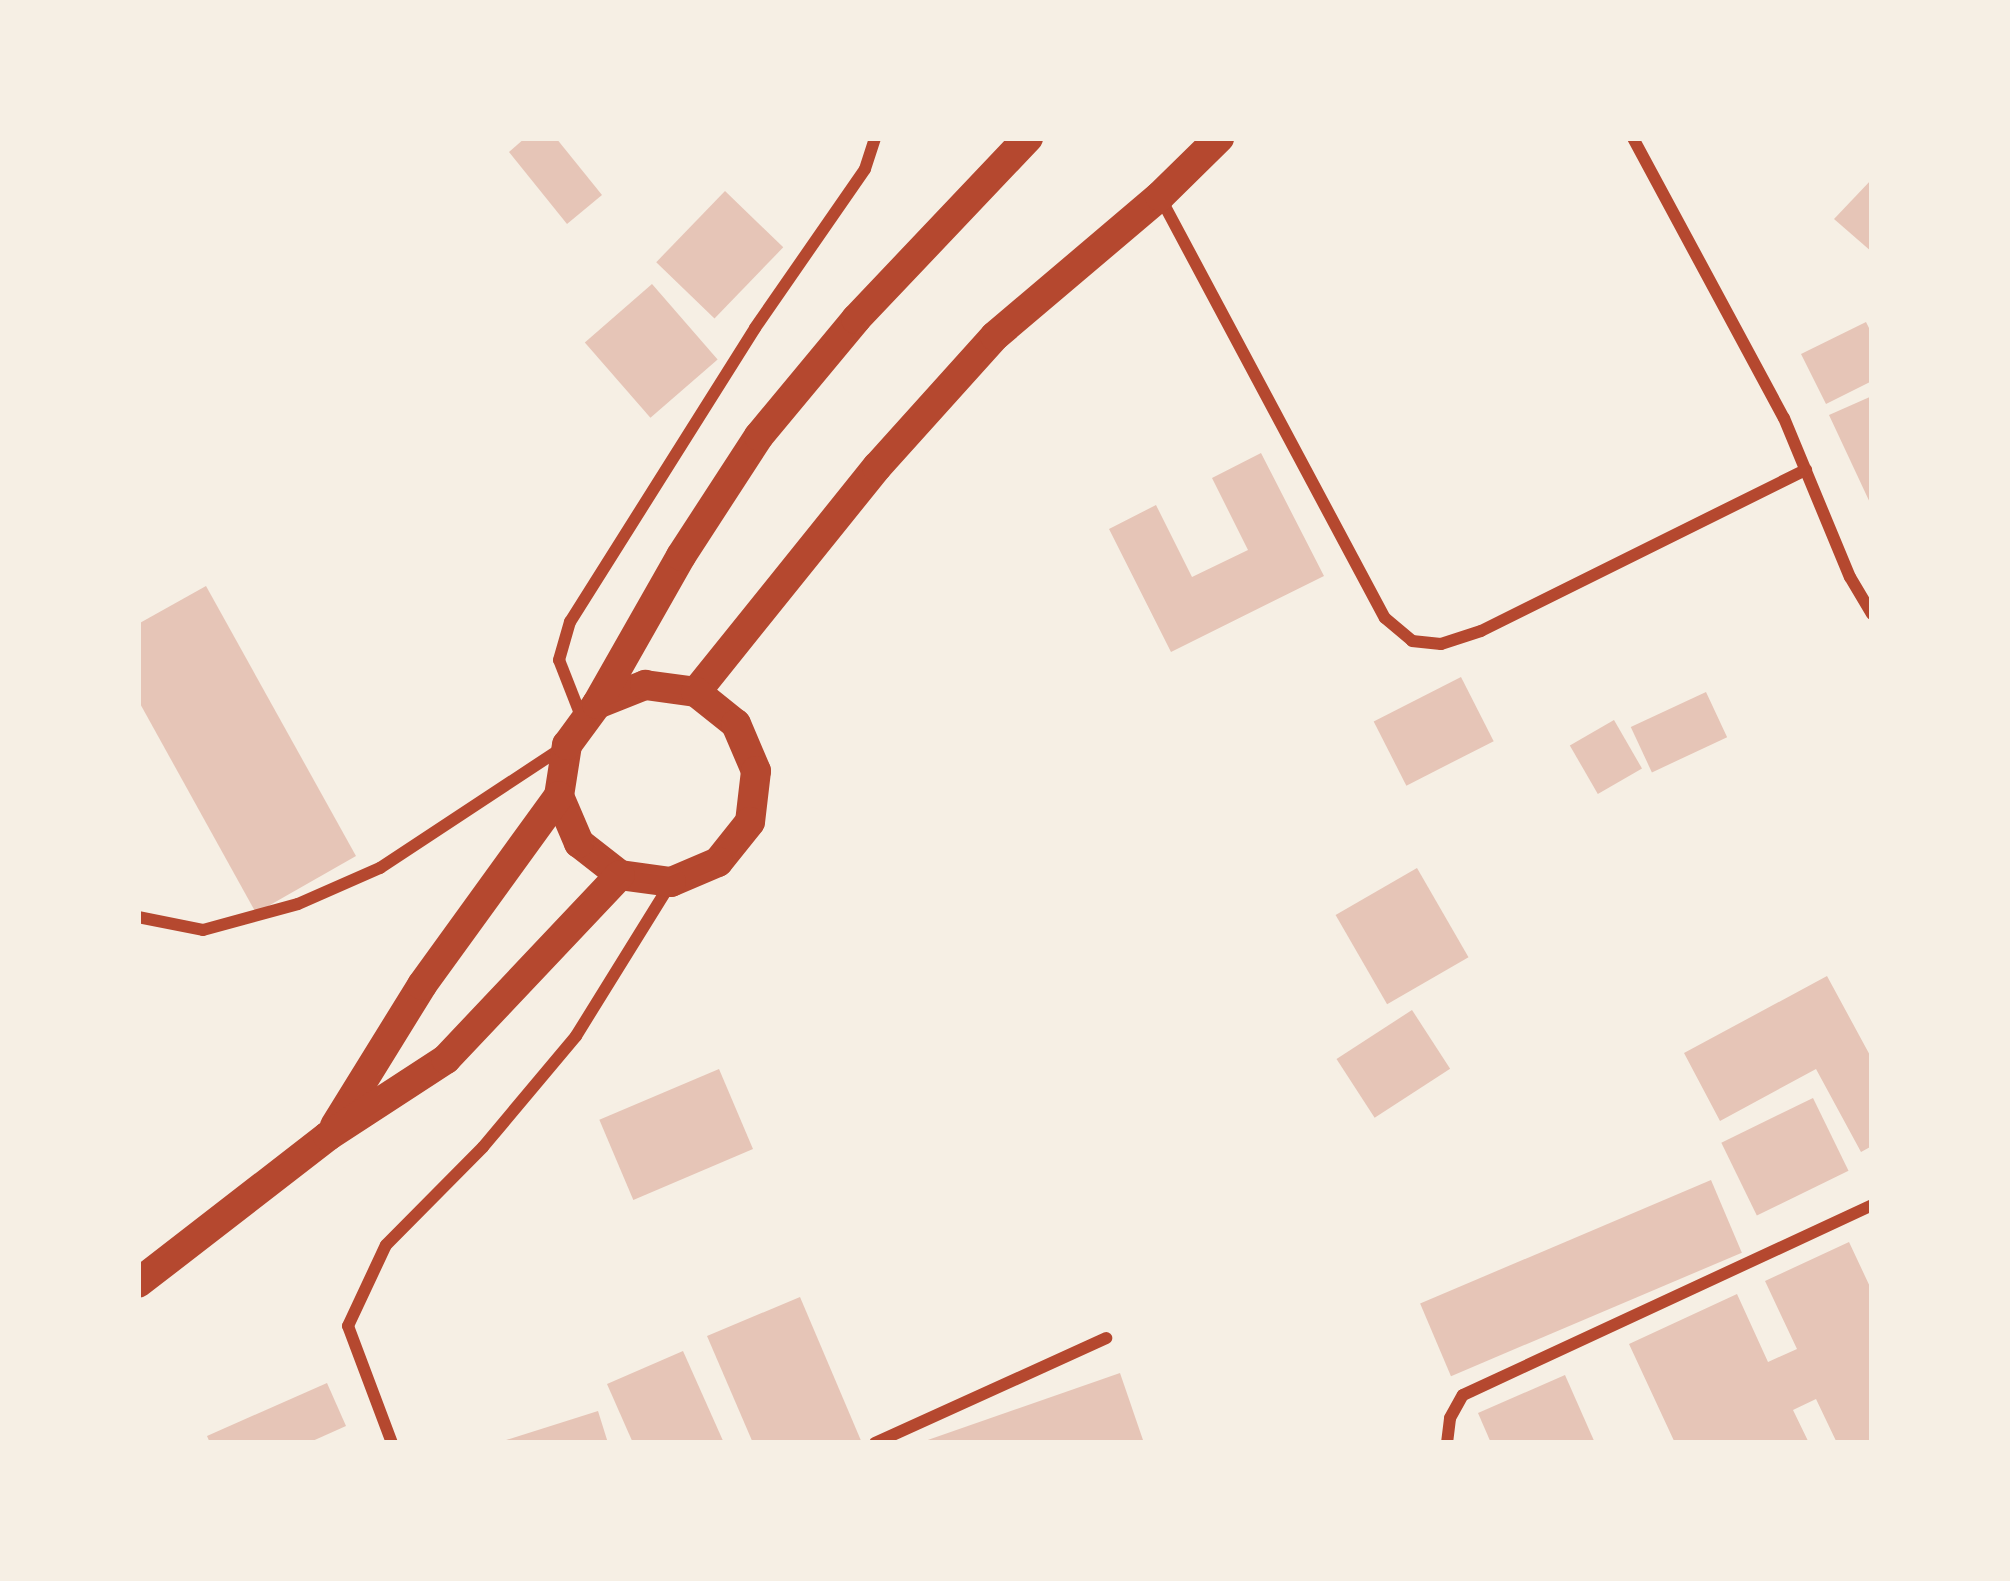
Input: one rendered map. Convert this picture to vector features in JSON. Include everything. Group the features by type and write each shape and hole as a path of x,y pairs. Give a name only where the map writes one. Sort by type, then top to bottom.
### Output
{"main road":[{"path":"328,1136 422,986 560,796 582,724 681,556 759,436 856,319 1028,138"},
{"path":"696,692 878,467 995,337 1160,196 1219,138"},
{"path":"560,796 579,843 620,875 671,882 718,862 750,822 756,772 750,755 736,724 696,692 645,685 582,724"},
{"path":"141,1281 328,1136 446,1060 620,875"}],"street":[{"path":"138,917 203,930 298,904 380,868 582,724 559,660 570,622 755,328 865,169 875,138"},
{"path":"1633,138 1784,418 1872,614"},
{"path":"1160,196 1384,618 1412,640 1441,644 1481,632 1806,470"},
{"path":"392,1443 349,1325 386,1245 483,1148 576,1036 671,882"},
{"path":"1447,1443 1450,1418 1463,1395 1872,1205"},
{"path":"875,1443 1106,1337"}],"building":[{"path":"525,138 556,138 602,195 567,224 509,152"},
{"path":"1872,179 1872,252 1834,219"},
{"path":"725,191 783,247 714,318 656,262"},
{"path":"652,284 718,359 650,418 585,342"},
{"path":"1866,322 1872,334 1872,381 1826,404 1801,354"},
{"path":"1872,396 1872,507 1829,415"},
{"path":"1261,453 1324,576 1171,652 1109,529 1156,505 1192,577 1248,550 1212,478"},
{"path":"206,586 356,856 256,913 138,700 138,624"},
{"path":"1461,677 1494,741 1406,786 1374,721"},
{"path":"1706,692 1727,737 1652,772 1631,727"},
{"path":"1614,720 1642,768 1598,794 1570,746"},
{"path":"1417,868 1468,957 1387,1004 1336,915"},
{"path":"1827,976 1872,1059 1872,1146 1861,1152 1816,1069 1720,1121 1684,1053"},
{"path":"1412,1010 1450,1069 1375,1118 1337,1059"},
{"path":"719,1069 753,1149 633,1200 599,1120"},
{"path":"1813,1098 1849,1171 1757,1216 1721,1143"},
{"path":"1711,1180 1742,1253 1451,1376 1420,1303"},
{"path":"1849,1242 1872,1291 1872,1443 1837,1443 1816,1399 1793,1410 1809,1443 1675,1443 1629,1344 1737,1294 1768,1362 1797,1349 1765,1281"},
{"path":"800,1297 862,1443 753,1443 707,1336"},
{"path":"683,1351 724,1443 633,1443 607,1384"},
{"path":"1120,1373 1144,1443 922,1442"},
{"path":"1565,1375 1595,1443 1491,1443 1478,1413"},
{"path":"327,1383 346,1426 308,1443 210,1443 207,1436"},
{"path":"598,1411 608,1443 500,1443 500,1442"}]}
